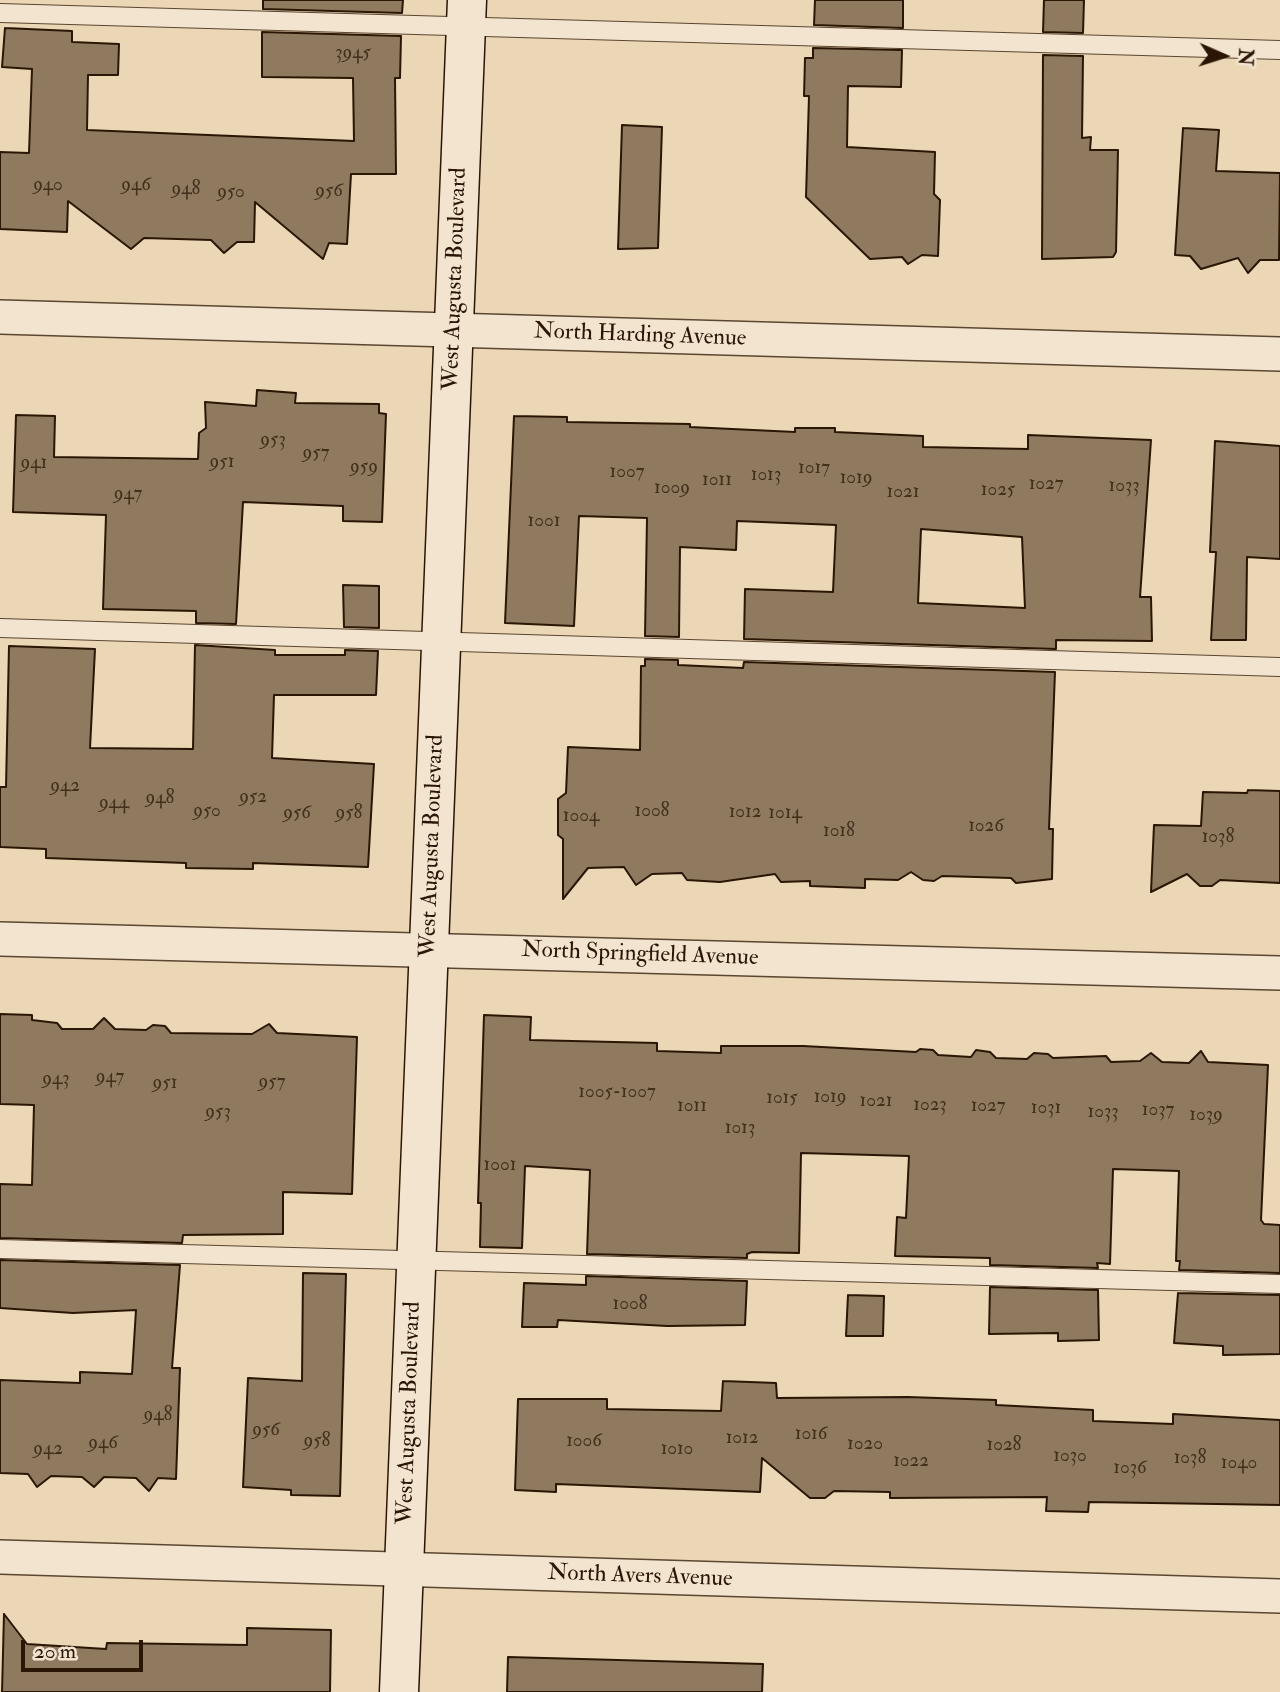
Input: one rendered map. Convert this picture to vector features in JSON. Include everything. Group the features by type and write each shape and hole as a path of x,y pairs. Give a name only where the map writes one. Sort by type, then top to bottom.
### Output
{"street":[{"name":"West Augusta Boulevard","path":"399,1692 467,14"},
{"name":"North Harding Avenue","path":"0,317 1280,354"},
{"name":"North Springfield Avenue","path":"0,939 1280,973"},
{"name":"North Avers Avenue","path":"0,1557 1280,1596"}],"lane":[{"path":"0,13 467,14 1280,50"},
{"path":"0,628 1280,667"},
{"path":"0,1249 1280,1284"}],"building":[{"path":"263,0 403,0 402,13 263,9"},
{"path":"815,0 903,0 903,28 814,25"},
{"path":"1044,0 1084,0 1083,33 1043,32"},
{"path":"5,28 72,31 72,42 119,44 118,75 88,75 87,130 354,141 353,78 262,77 262,32 401,36 400,78 395,78 396,174 351,174 347,244 329,243 323,259 255,202 254,242 237,242 224,253 211,240 144,238 131,249 68,201 67,232 0,229 0,152 29,153 32,69 2,67"},
{"path":"813,48 902,50 901,87 848,86 847,147 935,152 934,194 940,200 938,256 922,255 908,264 902,257 870,259 806,197 809,96 804,96 805,58 813,58"},
{"path":"1043,55 1083,56 1082,138 1091,137 1090,150 1118,150 1116,252 1113,257 1042,259"},
{"path":"622,125 662,127 658,248 618,249"},
{"path":"1183,128 1219,130 1216,171 1280,173 1279,260 1260,260 1248,273 1238,258 1201,269 1190,256 1175,255"},
{"path":"257,390 296,393 295,403 379,404 379,413 386,414 382,522 343,521 343,506 243,502 236,624 196,623 196,611 103,609 106,515 13,512 16,415 55,416 54,457 198,459 199,433 206,428 205,402 256,406"},
{"path":"514,416 567,417 567,422 690,424 690,427 795,432 795,428 835,428 835,432 923,436 923,447 1028,449 1028,435 1151,440 1140,597 1151,597 1152,641 1056,640 1056,649 744,639 745,589 833,592 836,525 737,521 736,550 680,547 679,637 645,636 647,518 579,516 574,626 505,623","holes":["921,529 1022,537 1025,608 918,603"]},
{"path":"1215,441 1280,446 1280,559 1247,557 1246,640 1211,640 1216,552 1210,552"},
{"path":"343,585 379,586 379,628 344,627"},
{"path":"195,645 275,650 275,655 345,655 345,650 378,651 376,695 274,695 272,758 374,764 368,867 253,863 253,869 186,868 186,863 46,858 46,849 0,847 0,787 6,787 9,646 95,649 90,748 193,749"},
{"path":"645,659 678,660 678,665 743,668 744,662 1055,672 1049,829 1053,829 1052,879 1016,883 1011,878 942,876 934,881 923,880 911,872 898,880 865,879 865,888 810,886 810,881 781,882 775,874 720,882 687,880 682,873 652,874 636,885 624,867 588,868 563,899 563,839 558,835 558,799 566,793 568,747 640,750 641,666 645,666"},
{"path":"1248,790 1280,791 1280,883 1220,880 1212,886 1200,886 1187,874 1151,892 1154,825 1201,826 1203,792 1247,793"},
{"path":"0,1014 32,1015 32,1020 57,1023 62,1029 93,1029 104,1018 115,1029 146,1030 153,1025 165,1026 171,1033 252,1034 269,1024 277,1033 357,1037 352,1194 283,1192 283,1234 183,1235 182,1243 0,1238 0,1184 32,1185 34,1105 0,1104"},
{"path":"484,1015 531,1017 530,1040 657,1043 657,1051 721,1053 721,1046 803,1046 916,1052 920,1049 933,1050 938,1055 971,1057 976,1050 990,1052 996,1058 1027,1059 1034,1053 1048,1054 1053,1058 1106,1056 1111,1062 1140,1061 1151,1053 1162,1062 1189,1063 1201,1051 1208,1062 1268,1065 1261,1220 1264,1224 1280,1225 1280,1273 1179,1270 1180,1261 1176,1261 1179,1171 1113,1169 1110,1264 1097,1263 1098,1268 990,1265 990,1258 895,1256 897,1217 906,1218 909,1156 801,1153 799,1253 752,1252 747,1254 747,1258 587,1254 590,1170 525,1166 522,1248 480,1247 481,1203 478,1203"},
{"path":"0,1260 180,1265 172,1368 180,1368 176,1479 158,1478 149,1491 136,1478 104,1477 94,1487 82,1477 51,1476 37,1487 28,1474 0,1473 0,1380 80,1383 80,1372 132,1374 136,1310 73,1313 0,1308"},
{"path":"303,1273 346,1274 340,1496 291,1495 291,1490 243,1487 248,1378 302,1381"},
{"path":"586,1276 747,1281 745,1325 667,1326 558,1320 557,1327 522,1327 524,1283 586,1285"},
{"path":"990,1287 1098,1290 1099,1340 1058,1341 1058,1333 989,1334"},
{"path":"1178,1293 1280,1295 1280,1354 1223,1355 1223,1346 1174,1343"},
{"path":"848,1295 884,1296 883,1336 846,1336"},
{"path":"723,1381 776,1383 777,1398 908,1397 996,1400 996,1405 1093,1410 1093,1421 1173,1424 1173,1414 1280,1420 1280,1505 1089,1502 1088,1512 1046,1511 1047,1497 890,1498 890,1492 834,1491 825,1498 810,1498 762,1458 760,1492 556,1484 556,1492 515,1490 518,1399 607,1399 607,1409 721,1411"},
{"path":"4,1614 27,1644 106,1649 107,1643 247,1645 247,1628 331,1630 330,1692 2,1692"},
{"path":"508,1657 763,1664 762,1692 507,1692"}]}
